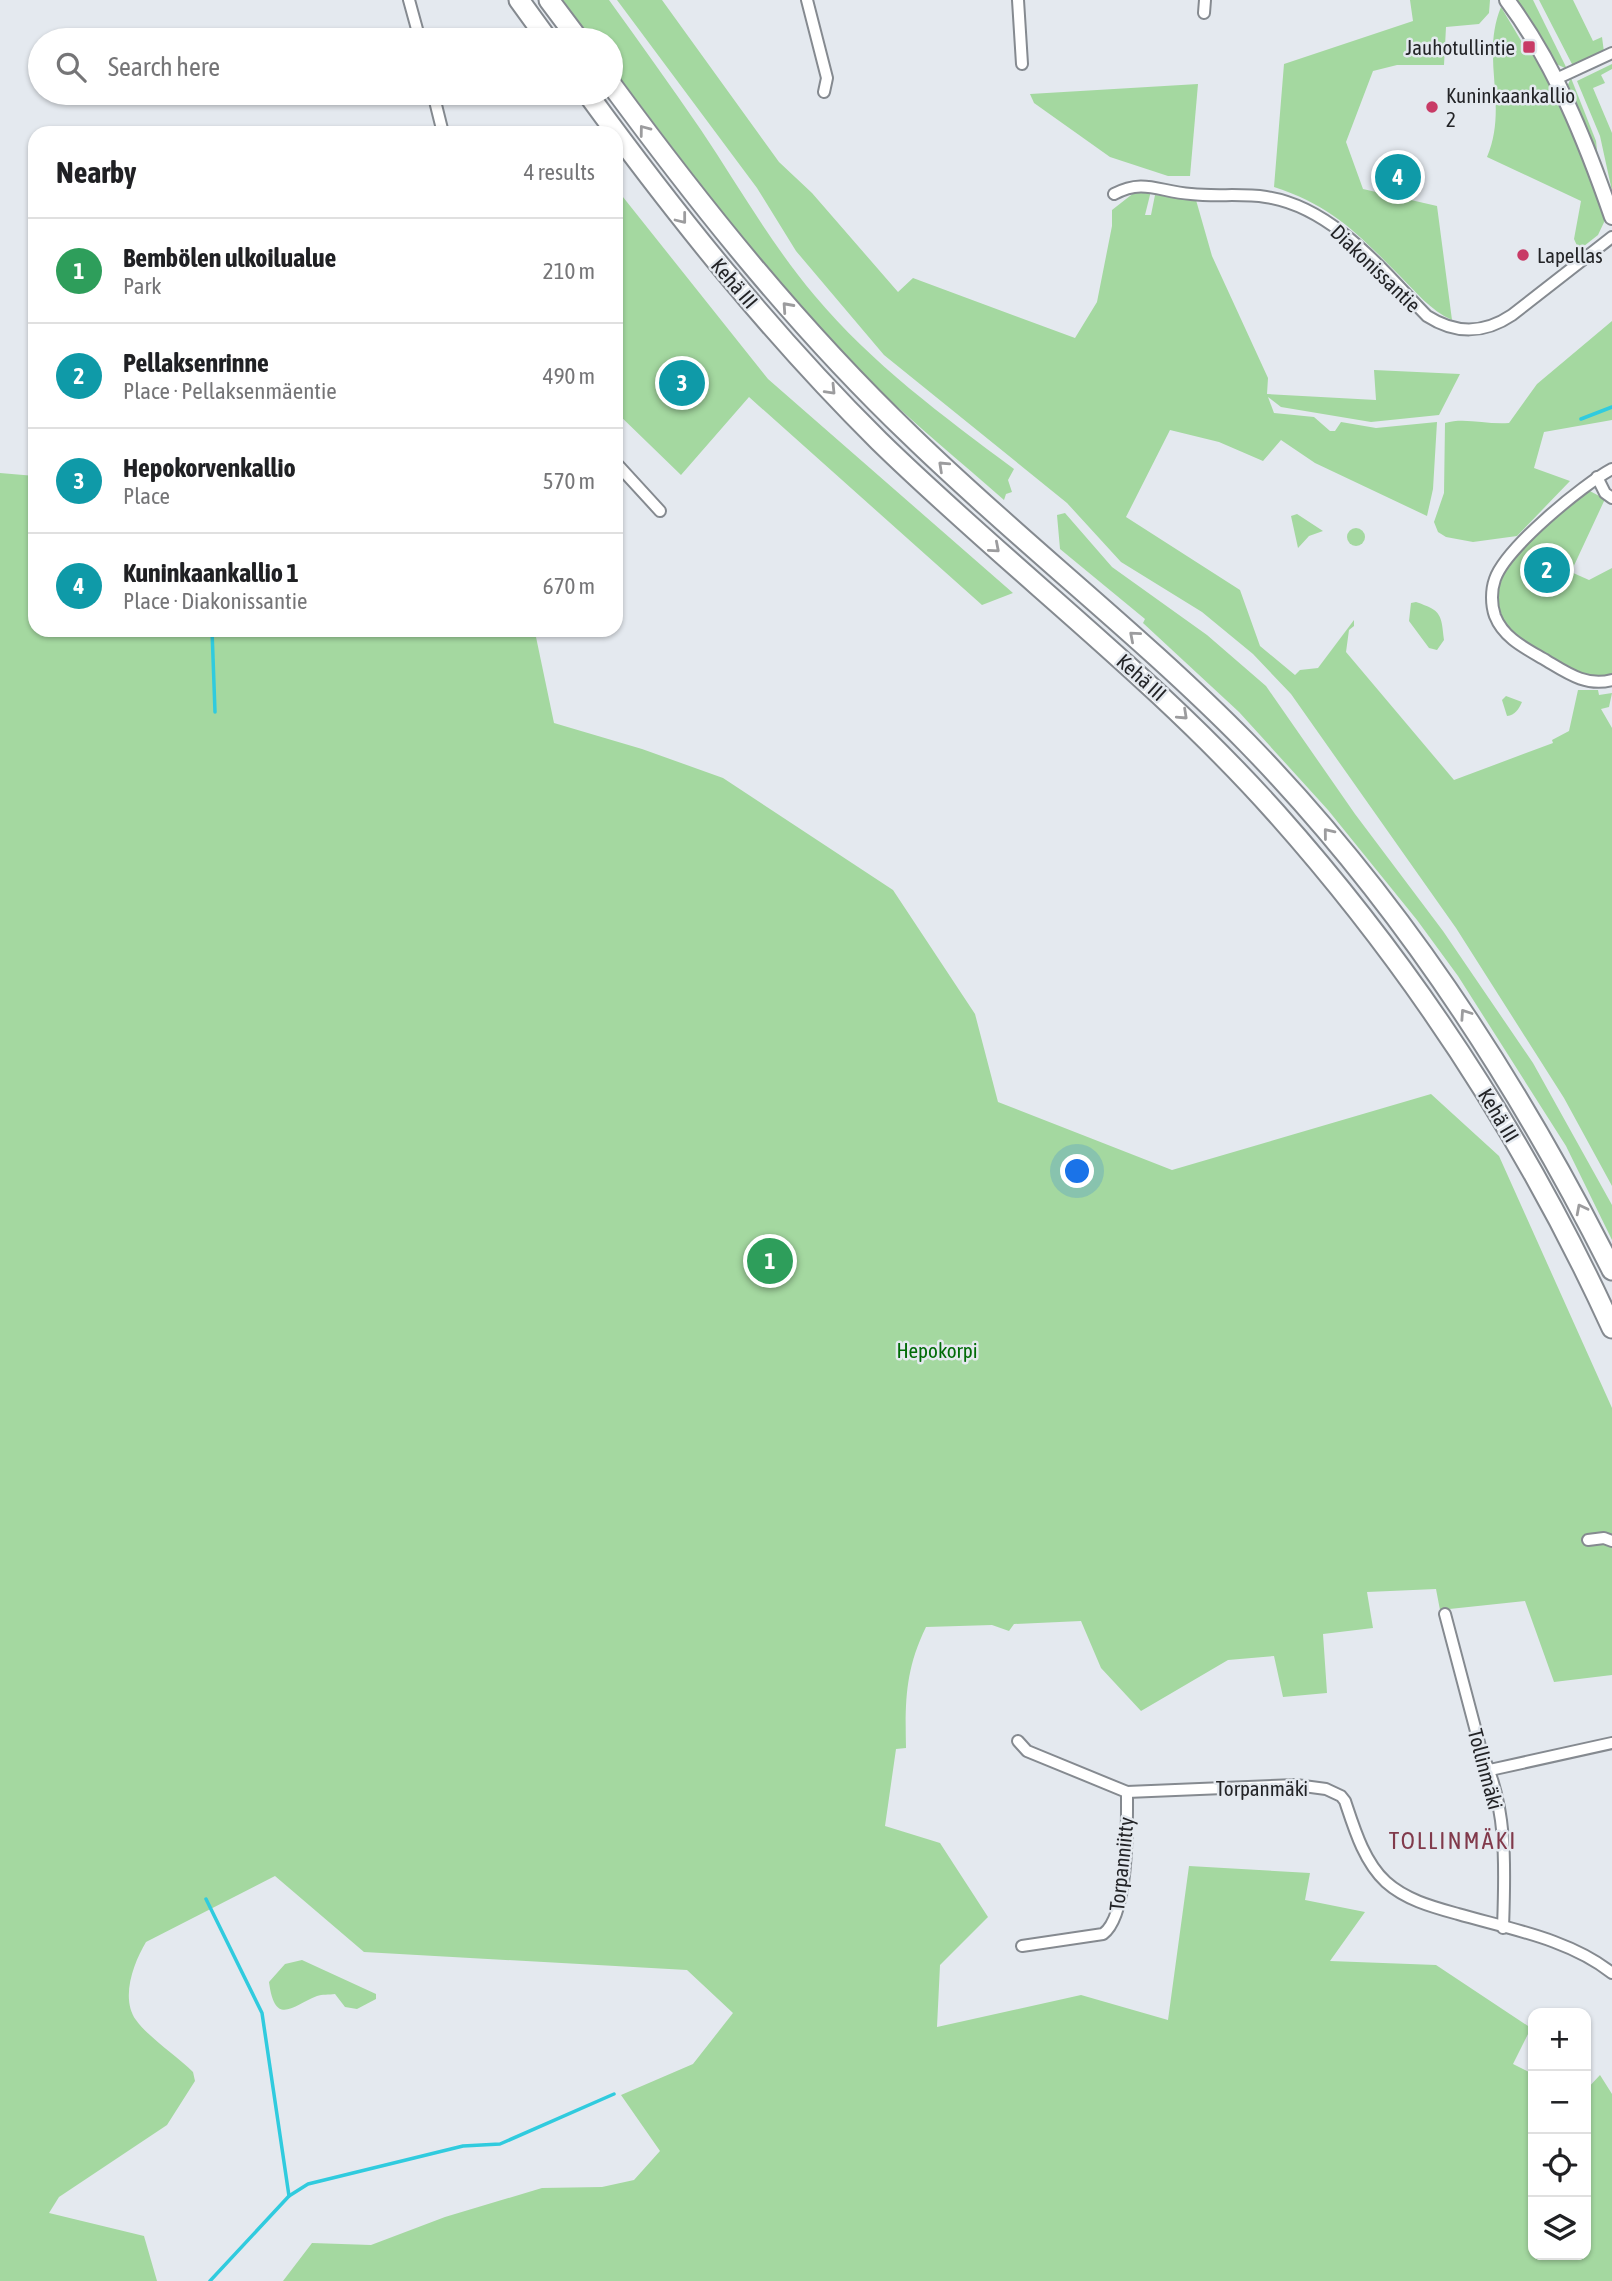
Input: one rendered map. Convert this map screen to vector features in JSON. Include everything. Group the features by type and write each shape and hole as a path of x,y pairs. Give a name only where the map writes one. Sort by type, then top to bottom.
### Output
{"highway":[{"path":"519,0 539,28"},
{"path":"550,0 570,28"},
{"name":"Kehä III","path":"623,100 706,211 764,282 838,363 914,439 1168,667 1248,744 1323,827 1441,979 1481,1039 1569,1184 1612,1270"},
{"name":"Kehä III","path":"596,105 612,126"},
{"name":"Kehä III","path":"623,141 684,221 821,380 932,490 1190,722 1275,811 1334,880 1425,999 1485,1089 1569,1237 1612,1328"}],"main road":[{"path":"1507,0 1543,53 1556,79 1612,217"}],"street":[{"path":"409,0 417,28"},
{"path":"807,0 827,78 824,92"},
{"path":"1018,0 1022,64"},
{"path":"1204,13 1205,0"},
{"path":"1556,79 1612,53"},
{"path":"436,105 441,126"},
{"name":"Diakonissantie","path":"1114,194 1130,185 1144,184 1189,194 1266,197 1289,203 1329,222 1427,316 1441,326 1474,331 1499,323 1512,315 1612,237"},
{"path":"1612,469 1597,477 1547,519 1501,568 1492,597 1494,615 1513,641 1584,681 1612,680"},
{"path":"623,471 660,511"},
{"path":"1597,477 1605,493 1612,498"},
{"path":"1588,1540 1604,1538 1612,1541"},
{"name":"Tollinmäki","path":"1445,1614 1482,1754 1490,1770 1506,1845 1503,1927"},
{"name":"Torpanmäki","path":"1018,1741 1027,1751 1127,1792 1296,1785 1326,1789 1341,1796 1364,1851 1386,1882 1413,1900 1569,1947 1612,1973"},
{"path":"1490,1770 1612,1743"},
{"name":"Torpanniitty","path":"1022,1946 1103,1934 1111,1928 1118,1915 1127,1792"}],"green space":[{"path":"563,0 609,0 701,130 769,235 815,296 884,367 1014,469 1008,480 1012,492 1006,494 1004,500 872,383 802,308 736,229 623,82 623,28 583,28"},
{"path":"617,0 662,0 779,162 812,193 898,292 913,278 1075,338 1097,302 1112,226 1112,210 1135,192 1151,191 1145,215 1151,215 1155,195 1196,200 1212,256 1268,378 1267,394 1376,400 1374,370 1460,374 1439,415 1371,422 1281,407 1268,397 1274,413 1314,417 1330,431 1335,431 1341,422 1376,428 1437,422 1433,489 1427,516 1315,463 1281,440 1263,461 1219,442 1170,430 1126,517 1240,590 1260,646 1295,675 1300,670 1318,668 1354,620 1354,626 1349,630 1346,652 1454,780 1553,743 1552,740 1569,731 1578,690 1598,690 1599,695 1612,693 1609,707 1601,709 1612,728 1612,1186 1564,1098 1456,928 1291,694 1253,654 1202,612 1121,562 1067,503 884,355 796,251 757,188"},
{"path":"1410,0 1490,0 1489,13 1479,24 1446,27 1444,65 1397,65 1373,71 1346,142 1363,189 1437,206 1452,320 1430,306 1342,222 1312,203 1274,187 1284,64 1413,21"},
{"path":"1514,0 1533,0 1567,69 1554,63"},
{"path":"1539,0 1573,0 1593,41 1602,37 1604,52 1573,66"},
{"path":"1501,7 1526,49 1537,51 1556,87 1606,218 1598,235 1579,250 1574,239 1581,201 1487,157 1496,119 1493,45"},
{"path":"1612,64 1612,69 1601,75 1605,83 1593,88 1612,133 1612,191 1600,136 1577,81"},
{"path":"1571,78 1596,141 1599,168 1566,89"},
{"path":"1198,84 1190,176 1168,176 1110,157 1034,103 1030,94"},
{"path":"623,197 768,379 1013,593 982,605 749,397 681,475 623,419"},
{"path":"1612,321 1612,420 1544,432 1534,468 1570,481 1517,536 1473,542 1446,537 1438,532 1434,522 1444,493 1445,423 1509,423 1537,384"},
{"name":"Hepokorpi","path":"0,473 28,475 28,637 536,637 554,723 642,749 723,778 893,890 975,1014 998,1102 1172,1170 1431,1094 1499,1156 1612,1408 1612,1675 1554,1682 1525,1601 1440,1610 1436,1589 1367,1592 1373,1628 1323,1634 1327,1693 1283,1697 1274,1656 1228,1660 1141,1711 1101,1668 1081,1621 1014,1624 1009,1631 992,1625 926,1627 910,1672 906,1701 906,1748 896,1749 885,1826 940,1843 988,1917 940,1965 937,2027 1081,1995 1168,2020 1189,1866 1310,1873 1305,1900 1365,1912 1330,1961 1436,1965 1528,2026 1528,2034 1513,2064 1528,2072 1528,2260 1591,2260 1591,2085 1600,2075 1612,2094 1612,2281 283,2281 312,2243 371,2245 445,2217 542,2188 602,2187 634,2180 660,2151 621,2095 693,2064 733,2013 687,1970 364,1952 275,1876 146,1942 130,1980 131,2011 148,2033 193,2072 195,2081 167,2125 59,2197 49,2213 144,2236 157,2281 0,2281"},
{"path":"1586,489 1605,499 1571,572 1589,580 1612,568 1612,675 1602,677 1576,671 1525,642 1508,628 1498,609 1498,590 1506,570 1519,551"},
{"path":"1065,513 1112,567 1207,635 1266,686 1355,814 1443,931 1533,1063 1612,1205 1612,1240 1566,1146 1458,976 1417,920 1328,810 1239,712 1143,623 1145,619 1060,549 1057,515"},
{"path":"1297,514 1323,531 1309,536 1298,548 1291,516"},
{"path":"1356,528 1362,531 1365,537 1362,543 1356,546 1350,543 1347,537 1350,531"},
{"path":"1416,602 1431,608 1441,619 1444,640 1437,650 1429,648 1409,621 1411,603"},
{"path":"1506,696 1522,702 1516,711 1507,716 1502,700"},
{"path":"302,1960 376,1994 376,1999 357,2009 345,2007 335,1994 321,1995 293,2008 280,2009 272,1996 269,1982 285,1964"}],"waterway":[{"path":"1581,419 1612,407"},
{"path":"212,637 215,712"},
{"path":"206,1899 262,2013 289,2196"},
{"path":"210,2281 289,2196 308,2184 463,2146 500,2144 614,2094"}],"place":[{"name":"Jauhotullintie","path":"1529,47"},
{"name":"Kuninkaankallio 2","path":"1432,107"},
{"name":"Kuninkaankallio 1","path":"1398,177"},
{"name":"Lapellas","path":"1523,255"},
{"name":"Hepokorvenkallio","path":"682,383"},
{"name":"Pellaksenrinne","path":"1547,570"},
{"name":"Bembölen ulkoilualue","path":"770,1261"}],"district":[{"name":"TOLLINMÄKI","path":"1453,1840"}]}
